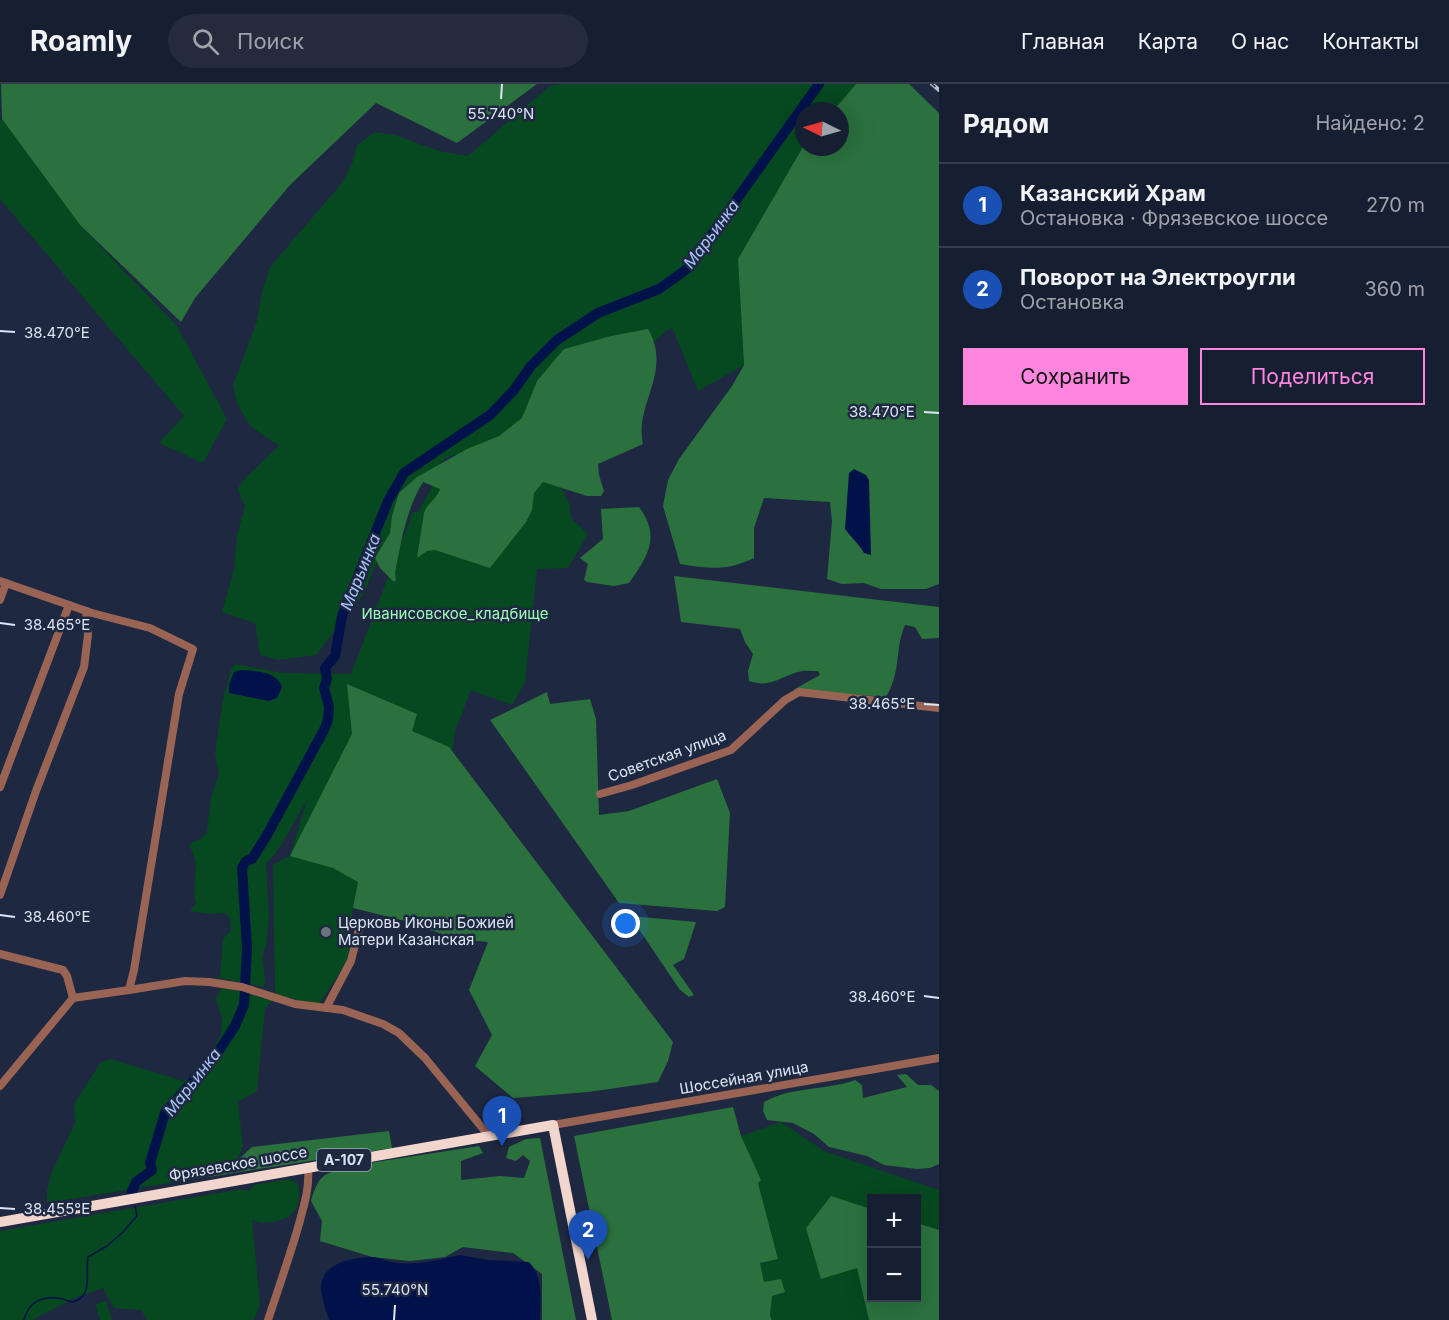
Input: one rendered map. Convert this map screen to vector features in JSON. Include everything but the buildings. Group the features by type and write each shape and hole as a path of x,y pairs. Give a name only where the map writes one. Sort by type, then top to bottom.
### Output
{"highway":[{"name":"Фрязевское шоссе","path":"0,1222 553,1125"},
{"path":"553,1125 592,1320"}],"street":[{"path":"0,600 3,582 86,611 150,628 193,649 178,694 136,959 129,990"},
{"path":"0,788 69,605"},
{"path":"0,895 29,811 84,667 88,635 86,611"},
{"name":"Советская улица","path":"600,794 731,750 785,700 799,692 939,708"},
{"path":"326,1008 351,961 360,929"},
{"path":"0,954 63,970 73,998"},
{"path":"0,1086 73,998 185,981 209,982 245,988 295,1004 326,1008 364,1017 399,1033 425,1058 489,1136"},
{"name":"Шоссейная улица","path":"553,1125 939,1058"},
{"path":"268,1320 282,1281 305,1200 309,1182 308,1167"}],"green space":[{"path":"1,84 537,84 457,143 376,103 290,185 195,298 181,322 80,225 2,119"},
{"path":"562,84 856,84 841,102 795,102 795,156 798,156 738,259 744,365 698,391 672,327 619,370 517,440 447,457 406,496 363,595 316,655 278,660 260,655 255,623 222,612 234,569 237,535 245,506 237,489 248,475 279,446 249,425 237,403 233,385 257,321 262,292 270,267 341,184 352,164 357,145 375,132 395,135 439,151 468,156 550,86"},
{"path":"856,84 909,84 939,113 939,584 926,589 881,589 864,583 842,584 827,579 832,521 830,502 764,498 754,528 754,558 718,568 680,564 663,506 668,480 679,459 732,386 744,365 738,259 798,156 849,156 849,102 841,102"},
{"path":"2,119 80,225 177,326 227,419 203,463 159,443 184,416 0,199 0,120"},
{"path":"648,329 655,345 656,359 655,374 644,415 643,444 598,464 604,491 601,496 587,496 543,482 534,493 532,510 526,522 490,568 435,550 427,551 417,558 424,513 440,489 423,482 412,504 405,526 395,573 396,580 394,582 380,568 375,558 390,533 399,493 417,477 467,449 499,436 522,418 537,381 564,349"},
{"name":"Иванисовское_кладбище","path":"529,463 562,489 569,503 571,518 588,534 568,568 537,569 525,682 512,705 471,690 455,731 453,748 426,835 384,915 353,908 348,960 319,1004 275,996 273,865 290,856 307,800 280,847 266,864 269,917 262,958 264,987 215,977 220,976 223,939 231,931 230,919 225,913 190,911 196,903 194,887 196,868 189,846 192,842 201,839 207,832 211,797 219,775 215,753 223,699 231,670 235,664 283,673 351,674 413,512 418,512 444,466"},
{"path":"639,507 646,518 651,537 642,564 629,583 614,586 584,580 588,564 580,558 603,539 601,509"},
{"path":"674,576 939,607 939,638 922,639 915,627 905,625 894,678 886,697 793,690 820,675 818,671 800,671 768,683 756,683 749,681 748,671 753,654 740,629 681,622"},
{"path":"347,684 417,714 412,731 449,747 673,1042 668,1061 658,1082 588,1092 513,1098 475,1066 492,1035 469,990 488,942 456,939 405,921 353,908 358,882 333,868 290,856 352,734"},
{"path":"547,692 550,704 590,699 596,719 599,815 629,811 717,779 730,813 725,907 717,911 619,903 490,720"},
{"path":"630,916 696,922 684,959 673,965 694,995 689,997 680,990"},
{"path":"222,987 273,1000 265,1009 257,1091 238,1102 243,1147 237,1160 206,1177 47,1203 51,1173 75,1123 74,1104 101,1062 111,1059 183,1081 201,1070 221,1034 222,1020 216,998"},
{"path":"906,1074 918,1085 931,1085 939,1091 939,1164 930,1168 917,1169 884,1165 867,1156 829,1147 814,1134 793,1123 767,1120 763,1111 764,1102 786,1093 855,1080 862,1085 863,1098 907,1087 897,1075"},
{"path":"733,1107 741,1136 761,1180 758,1183 778,1259 760,1263 764,1282 781,1279 785,1292 772,1296 770,1315 772,1320 612,1320 574,1136"},
{"path":"781,1122 824,1151 939,1190 939,1230 921,1224 921,1194 867,1194 867,1208 831,1197 857,1267 869,1320 772,1320 770,1315 772,1296 784,1292 764,1283 760,1263 778,1259 758,1183 741,1136"},
{"path":"389,1131 392,1148 209,1177 210,1169 237,1161 252,1147"},
{"path":"540,1138 576,1320 542,1320 542,1274 513,1253 463,1247 445,1257 410,1261 372,1257 320,1241 322,1221 311,1201 320,1180 328,1173 350,1166 479,1146 483,1153 461,1161 461,1180 500,1176 524,1178 530,1161 523,1155 516,1161 506,1158 509,1147 526,1139"},
{"path":"290,1179 298,1184 299,1199 295,1210 278,1221 264,1223 252,1220 260,1304 254,1320 147,1320 141,1310 114,1308 103,1288 75,1298 32,1320 0,1320 0,1231 242,1189 249,1191 254,1185"},
{"path":"831,1196 867,1208 867,1302 921,1302 921,1224 939,1230 939,1320 869,1320 857,1268 821,1279 806,1228"},
{"path":"106,1301 112,1320 100,1320 95,1304"}],"shaded area":[{"path":"854,469 866,475 869,480 871,555 864,553 845,529 849,473"},
{"path":"241,670 265,673 276,678 282,687 277,698 269,701 229,693 229,685 234,672"},
{"path":"460,1255 488,1260 529,1262 539,1282 540,1320 329,1320 321,1289 322,1280 332,1267 339,1263 357,1258 374,1257 396,1263 412,1263"}],"waterway":[{"name":"Марьинка","path":"132,1191 136,1182 152,1170 150,1163 165,1113 218,1052 235,1026 244,1005 247,948 242,868 246,861 252,859 267,835 324,730 329,707 324,688 327,679 325,668 335,656 342,616 388,501 404,473 490,415 514,390 531,366 557,340 598,313 659,289 687,269 819,84"},
{"name":"Марьинка","path":"24,1320 31,1306 43,1299 57,1298 72,1302 83,1295 87,1284 88,1257 107,1246 123,1232 137,1216 135,1206"}],"railway":[{"path":"932,84 939,90"}],"place":[{"name":"Церковь Иконы Божией Матери Казанская","path":"326,932"},
{"name":"Казанский Храм","path":"502,1146"},
{"name":"Поворот на Электроугли","path":"588,1260"}]}
